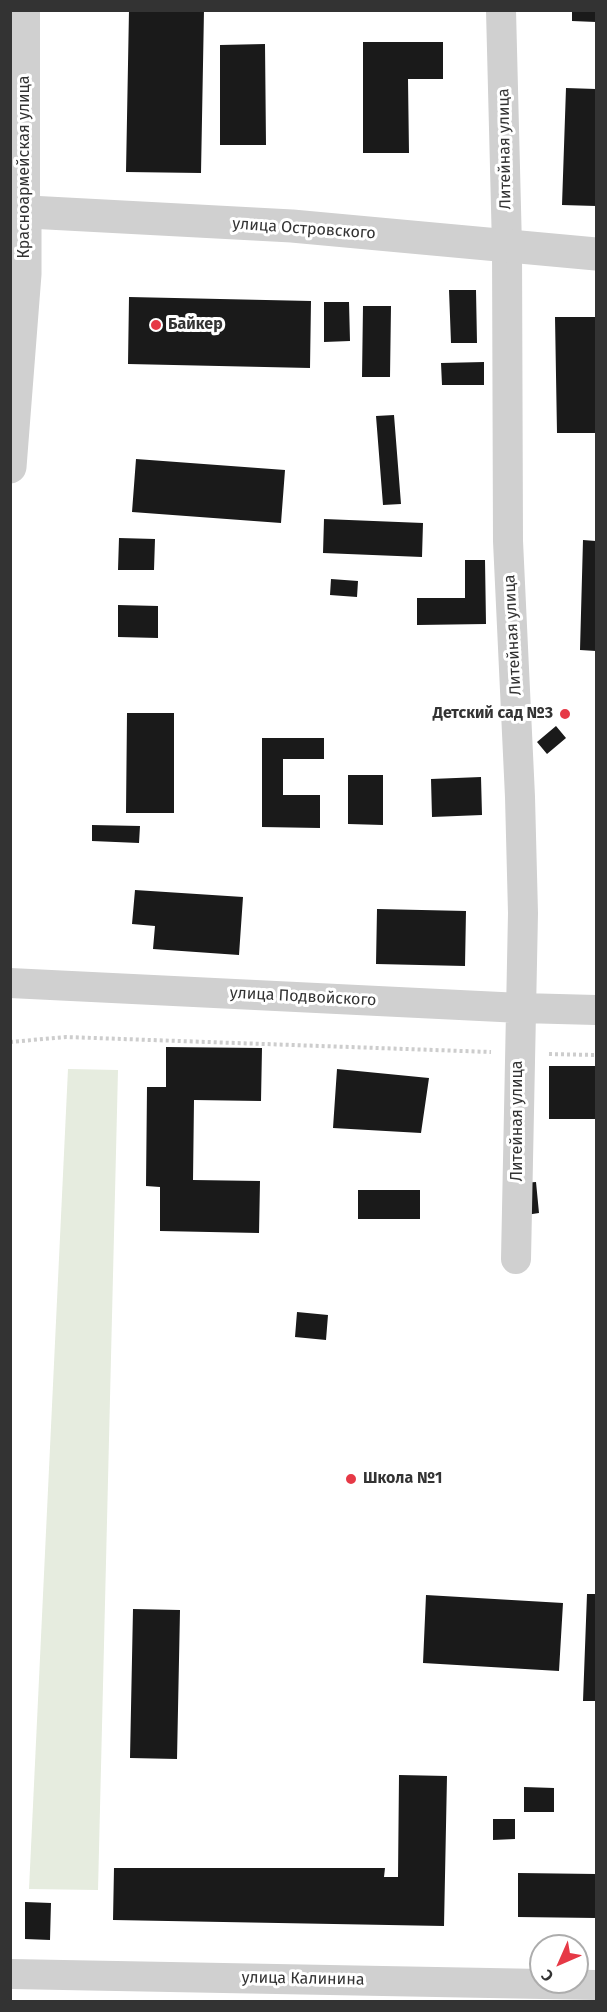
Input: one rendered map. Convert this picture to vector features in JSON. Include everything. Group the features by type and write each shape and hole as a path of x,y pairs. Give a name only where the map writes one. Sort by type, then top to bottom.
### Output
{"street":[{"name":"Красноармейская улица","path":"10,467 25,274 18,211 25,10"},
{"name":"Литейная улица","path":"501,10 507,247 508,541 523,913 516,1259"},
{"name":"улица Островского","path":"18,211 292,226 597,255"},
{"name":"улица Подвойского","path":"10,983 597,1010"},
{"name":"улица Калинина","path":"10,1974 597,1985"}],"path":[{"path":"10,1042 66,1037 597,1055"}],"shaded area":[{"path":"68,1069 118,1070 98,1890 29,1889"}],"building":[{"path":"129,10 204,10 201,173 126,172"},
{"path":"572,10 596,10 596,22 572,21"},
{"path":"363,42 443,42 443,79 408,79 409,153 363,153"},
{"path":"265,44 266,145 220,145 220,45"},
{"path":"566,88 596,89 596,206 562,205"},
{"path":"449,290 476,290 477,343 451,343"},
{"path":"129,297 311,301 310,368 128,364"},
{"path":"324,302 349,302 350,341 324,342"},
{"path":"363,306 391,306 390,377 362,377"},
{"path":"555,317 596,317 596,433 557,433"},
{"path":"484,362 484,385 442,385 441,363"},
{"path":"394,415 401,504 383,505 376,416"},
{"path":"136,459 285,470 281,523 132,512"},
{"path":"324,519 423,523 422,557 323,553"},
{"path":"119,538 155,539 154,570 118,570"},
{"path":"583,540 596,541 596,651 580,650"},
{"path":"465,560 485,560 486,624 417,625 417,598 465,598"},
{"path":"331,579 358,581 357,597 330,595"},
{"path":"118,605 158,606 158,638 118,637"},
{"path":"127,713 174,713 174,813 126,813"},
{"path":"556,726 566,738 547,754 537,742"},
{"path":"262,738 324,738 324,759 283,759 283,795 320,795 320,828 262,827"},
{"path":"348,775 383,775 383,825 348,824"},
{"path":"481,777 482,815 432,817 431,779"},
{"path":"92,825 140,826 139,843 92,841"},
{"path":"135,890 243,897 239,955 153,949 155,926 132,924"},
{"path":"377,909 466,911 465,966 376,964"},
{"path":"166,1047 262,1048 261,1101 194,1100 193,1180 260,1181 259,1233 160,1231 160,1187 146,1186 147,1087 166,1087"},
{"path":"549,1066 596,1066 596,1119 549,1119"},
{"path":"337,1069 429,1078 421,1133 333,1128"},
{"path":"536,1182 539,1213 526,1215 522,1183"},
{"path":"358,1190 420,1190 420,1219 358,1219"},
{"path":"297,1312 328,1315 326,1340 295,1337"},
{"path":"587,1594 596,1594 596,1701 583,1701"},
{"path":"426,1595 563,1603 559,1671 423,1663"},
{"path":"133,1609 180,1610 177,1759 130,1758"},
{"path":"399,1775 447,1776 444,1926 113,1920 114,1868 385,1868 384,1877 398,1877"},
{"path":"524,1787 554,1788 554,1812 524,1812"},
{"path":"493,1819 515,1819 515,1839 493,1840"},
{"path":"518,1873 596,1874 596,1918 518,1917"},
{"path":"25,1902 51,1903 50,1940 25,1939"}],"place":[{"name":"Байкер","path":"156,325"},
{"name":"Детский сад №3","path":"565,714"},
{"name":"Школа №1","path":"351,1479"}]}
